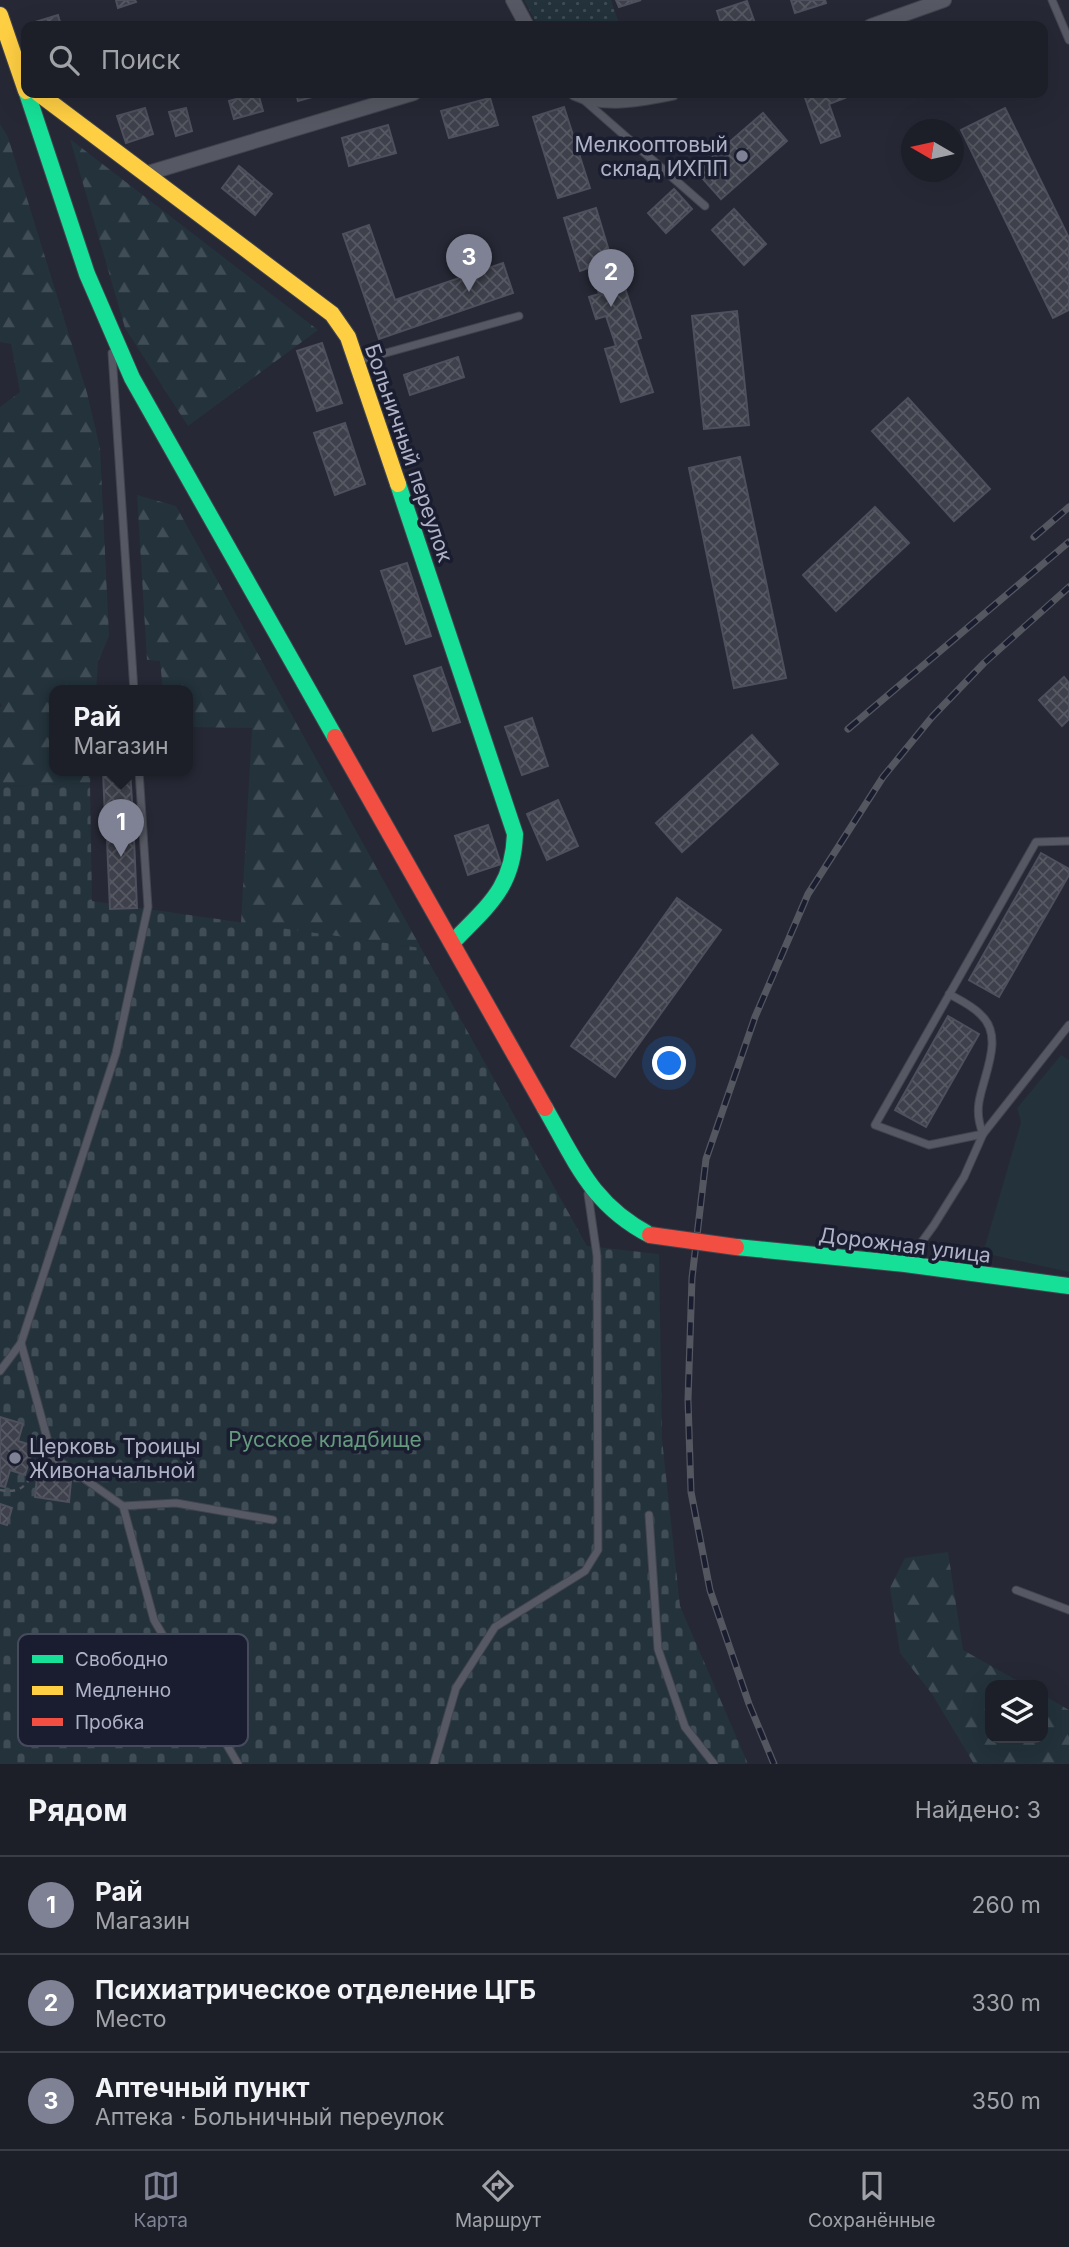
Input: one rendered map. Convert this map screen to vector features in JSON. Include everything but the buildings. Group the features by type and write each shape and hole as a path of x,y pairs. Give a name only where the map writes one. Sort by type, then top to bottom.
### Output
{"street":[{"path":"513,0 524,21"},
{"path":"885,21 944,0"},
{"path":"0,15 21,74"},
{"path":"29,98 111,335 132,378 587,1182"},
{"name":"Больничный переулок","path":"45,98 332,314 348,337 515,834 516,852 505,886 452,943"},
{"path":"145,174 397,98"},
{"path":"589,98 615,101 636,98"},
{"name":"Дорожная улица","path":"587,1182 604,1205 625,1222 650,1235 736,1248 905,1264 1069,1286"}],"lane":[{"path":"1052,0 1069,40"},
{"path":"581,98 705,206"},
{"path":"357,361 519,316"},
{"path":"111,335 134,685"},
{"path":"0,1371 21,1343 116,1053 148,907 139,776"},
{"path":"983,1135 929,1145 875,1125 1036,842 1069,841"},
{"path":"949,994 982,1015 992,1030 992,1046 978,1104 978,1120 983,1135"},
{"path":"905,1264 934,1225 964,1177 983,1135 1069,1025"},
{"path":"434,1764 456,1688 495,1627 585,1571 598,1550 597,1256 587,1182"},
{"path":"21,1343 52,1456 123,1506 176,1503 273,1520"},
{"path":"123,1506 154,1620 162,1634"},
{"path":"649,1515 658,1649 685,1727 714,1764"},
{"path":"1016,1590 1069,1610"},
{"path":"228,1746 238,1764"}],"path":[{"path":"0,1490 12,1492 27,1485 41,1461 52,1456"}],"green space":[{"path":"524,0 611,0 618,21 535,21"},
{"path":"0,124 8,137 87,393 100,448 109,636 98,662 96,685 49,685 49,776 91,776 90,783 0,786 0,407 20,392 11,344 0,342"},
{"path":"70,139 318,330 188,426 125,328"},
{"path":"137,495 176,506 421,948 241,923 252,728 193,727 193,685 162,685 160,661 147,660"},
{"name":"Русское кладбище","path":"90,783 92,901 421,948 587,1246 659,1254 662,1439 680,1606 748,1764 0,1764 0,786"},
{"path":"1061,1055 1069,1060 1069,1272 983,1253 1021,1122 1017,1108"},
{"path":"948,1552 963,1650 1016,1680 985,1680 985,1743 1048,1743 1048,1698 1069,1710 1069,1764 974,1764 932,1694 900,1653 890,1588 905,1558"}],"railway":[{"path":"1034,537 1069,507"},
{"path":"848,729 1069,542"},
{"path":"774,1764 749,1704 710,1590 691,1492 688,1400 692,1278 706,1159 755,1017 808,894 883,777 932,717 984,663 1069,587"}],"traffic: fast":[{"path":"29,98 87,274 132,378 335,737"},
{"path":"398,484 515,834 513,853 503,883 487,907 452,943"},
{"path":"545,1108 599,1196 613,1210 650,1235"},
{"path":"736,1247 905,1264 1069,1286"}],"traffic: slow":[{"path":"0,15 21,76"},
{"path":"45,98 332,314 348,337 398,484"}],"traffic: jam":[{"path":"335,737 545,1108"},
{"path":"650,1235 736,1247"}],"place":[{"name":"Мелкооптовый склад ИХПП","path":"742,156"},
{"name":"Аптечный пункт","path":"469,292"},
{"name":"Психиатрическое отделение ЦГБ","path":"611,307"},
{"name":"Рай","path":"121,857"},
{"name":"Церковь Троицы Живоначальной","path":"15,1458"}]}
